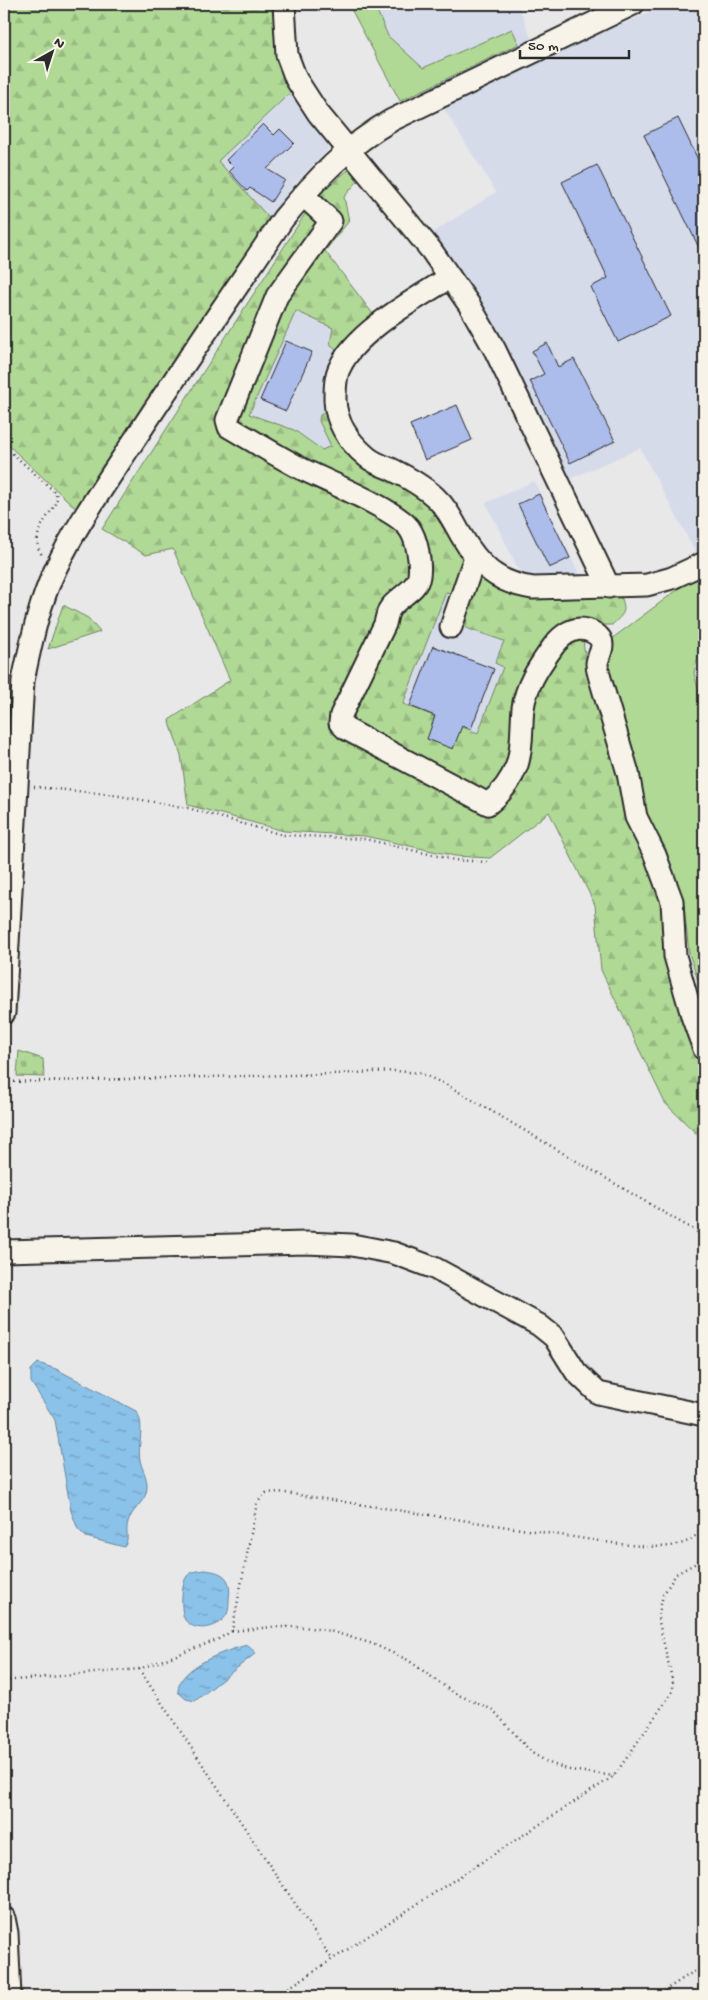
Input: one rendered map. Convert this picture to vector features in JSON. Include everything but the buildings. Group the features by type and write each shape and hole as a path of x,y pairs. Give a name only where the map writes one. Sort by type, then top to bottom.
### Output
{"street":[{"path":"284,4 287,55 296,80 318,113 431,250 470,306 495,350 609,587"},
{"path":"4,1013 17,785 12,745 33,634 56,568 80,525 166,391 283,220 303,195 349,149 372,131 392,120 632,4"},
{"path":"303,195 331,222 277,296 227,420 229,427 302,468 395,515 409,528 415,539 419,559 419,577 414,586 388,610 385,624 341,715 340,723 346,729 488,804 498,796 509,782 517,764 525,699 530,684 545,658 556,642 568,632 585,630 599,636 602,645 597,663 598,675 628,773 636,817 655,855 672,901 675,956 693,1019 704,1048"},
{"path":"450,277 386,320 350,349 339,368 335,388 336,412 343,430 355,446 369,459 420,484 437,498 450,514 475,557 485,568 516,586 533,588 647,585 672,578 704,563"},
{"path":"451,627 475,557"},
{"path":"4,1251 306,1243 352,1245 394,1253 434,1268 539,1325 554,1337 576,1372 598,1393 704,1415"},
{"path":"4,1918 7,1933 10,1996"}],"path":[{"path":"4,448 56,493 57,502 40,530 37,548 56,568"},
{"path":"17,785 108,794 188,808 283,835 365,839 454,860 487,862"},
{"path":"4,1082 396,1071 420,1073 447,1085 699,1233 704,1233"},
{"path":"232,1631 257,1503 266,1493 278,1492 620,1544 658,1547 686,1542 701,1531 704,1524"},
{"path":"276,1996 614,1776 673,1691 674,1683 658,1618 663,1595 676,1574 704,1557"},
{"path":"4,1681 139,1669 216,1640 232,1631 273,1627 304,1627 330,1631 373,1644 408,1660 454,1692 493,1710 532,1753 549,1763 570,1770 614,1776"},
{"path":"139,1669 333,1960"},
{"path":"656,1996 704,1965"}],"shaded area":[{"path":"374,4 518,4 540,61 667,4 704,4 704,556 699,559 640,448 565,481 429,235 496,192 443,107 406,76"},
{"path":"293,90 330,140 328,150 297,181 269,218 218,161"},
{"path":"296,311 333,328 340,352 327,412 321,414 319,418 332,446 322,450 294,430 249,414"},
{"path":"534,481 582,580 524,581 486,503"},
{"path":"446,591 469,598 504,641 503,667 478,733 403,704"}],"green space":[{"path":"4,4 278,4 293,90 218,161 269,218 79,511 7,444 4,439"},
{"path":"346,4 374,4 388,36 423,68 512,29 519,44 400,101 351,9"},
{"path":"348,170 356,170 362,176 344,197 349,221 325,251 376,318 340,352 330,344 333,328 296,311 249,414 294,430 322,450 331,446 319,421 320,415 323,413 327,414 433,503 467,562 457,594 446,592 403,704 478,733 503,667 495,663 504,641 466,628 469,598 475,572 496,589 524,597 571,599 616,596 622,599 623,614 612,625 582,625 584,649 664,901 687,1022 704,1068 704,1141 665,1103 601,970 595,905 549,812 490,858 455,856 365,836 284,831 188,805 181,755 169,720 230,680 173,549 146,555 102,529 307,211 321,193"},
{"path":"704,570 704,630 694,673 704,713 704,999 689,953 683,898 665,847 646,815 606,669 614,637"},
{"path":"63,605 88,618 100,632 48,649"},
{"path":"19,1051 43,1059 44,1077 17,1076"}],"water":[{"path":"38,1363 56,1369 136,1411 139,1416 141,1428 139,1454 147,1488 143,1500 132,1514 127,1525 127,1541 124,1547 86,1537 78,1529 71,1511 55,1420 31,1382 31,1370"},
{"path":"205,1570 217,1572 228,1581 230,1592 229,1607 227,1614 218,1623 207,1628 201,1628 189,1624 185,1620 182,1611 182,1598 183,1585 187,1576 193,1572"},
{"path":"247,1645 256,1653 195,1701 186,1699 178,1692 180,1683 194,1667 216,1655"}]}
